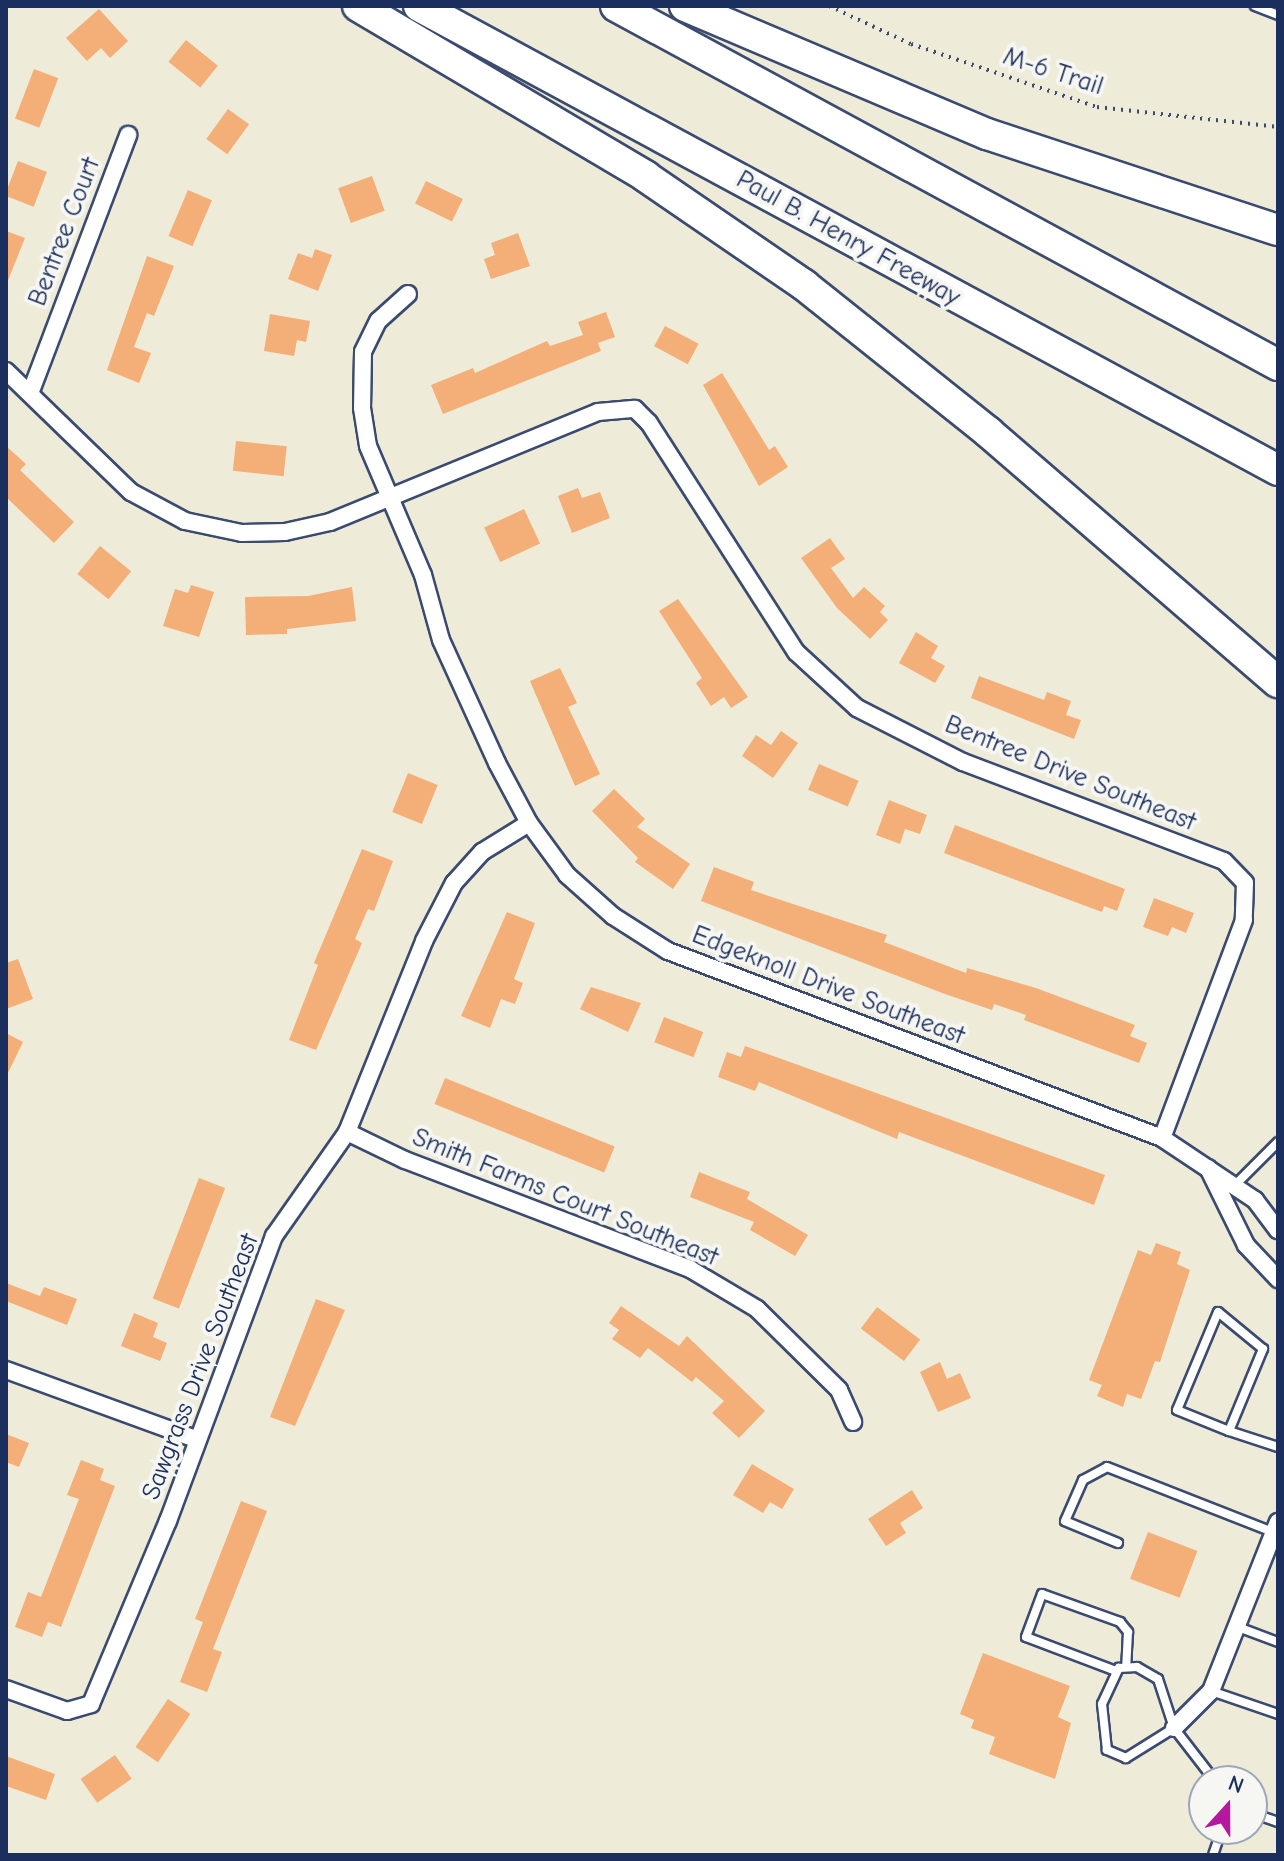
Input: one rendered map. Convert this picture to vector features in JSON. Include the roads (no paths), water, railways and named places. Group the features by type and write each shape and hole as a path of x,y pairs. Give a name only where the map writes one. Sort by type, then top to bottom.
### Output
{"highway":[{"path":"358,6 645,176 804,285 1216,626 1278,682"},
{"name":"Paul B. Henry Freeway","path":"419,6 1278,470"},
{"path":"616,6 1278,365"},
{"path":"685,6 987,134 1278,230"},
{"path":"1216,626 1278,671"}],"street":[{"name":"Bentree Court","path":"31,391 128,135"},
{"name":"Edgeknoll Drive Southeast","path":"408,294 378,321 363,352 366,433 387,498 423,575 441,640 529,823 567,875 613,916 668,951 1162,1138 1255,1200 1278,1230"},
{"path":"6,371 31,391 131,492 185,521 242,533 285,532 330,522 387,498"},
{"name":"Bentree Drive Southeast","path":"387,498 618,407 635,409 649,423 796,652 857,708 963,762 1224,861 1245,883 1244,920 1162,1138"},
{"name":"Sawgrass Drive Southeast","path":"6,1689 67,1711 91,1704 198,1440 274,1236 347,1132 424,941 454,883 482,852 529,823"},
{"name":"Smith Farms Court Southeast","path":"347,1132 405,1160 690,1269 757,1309 839,1390 853,1422"},
{"path":"1207,1167 1246,1245 1278,1279"},
{"path":"6,1370 198,1440"},
{"path":"1174,1728 1211,1691 1276,1527"}],"lane":[{"path":"1255,6 1278,15"},
{"path":"1234,1186 1278,1142"},
{"path":"1229,1431 1263,1349 1218,1312 1177,1410 1229,1431 1278,1447"},
{"path":"1118,1543 1065,1521 1083,1480 1107,1467 1276,1527"},
{"path":"1116,1671 1026,1637 1042,1594 1120,1622 1128,1632 1126,1665"},
{"path":"1238,1627 1278,1642"},
{"path":"1126,1665 1116,1671 1102,1704 1107,1750 1126,1758 1174,1728"},
{"path":"1126,1665 1158,1679 1174,1728 1203,1765"},
{"path":"1211,1691 1278,1714"}]}
